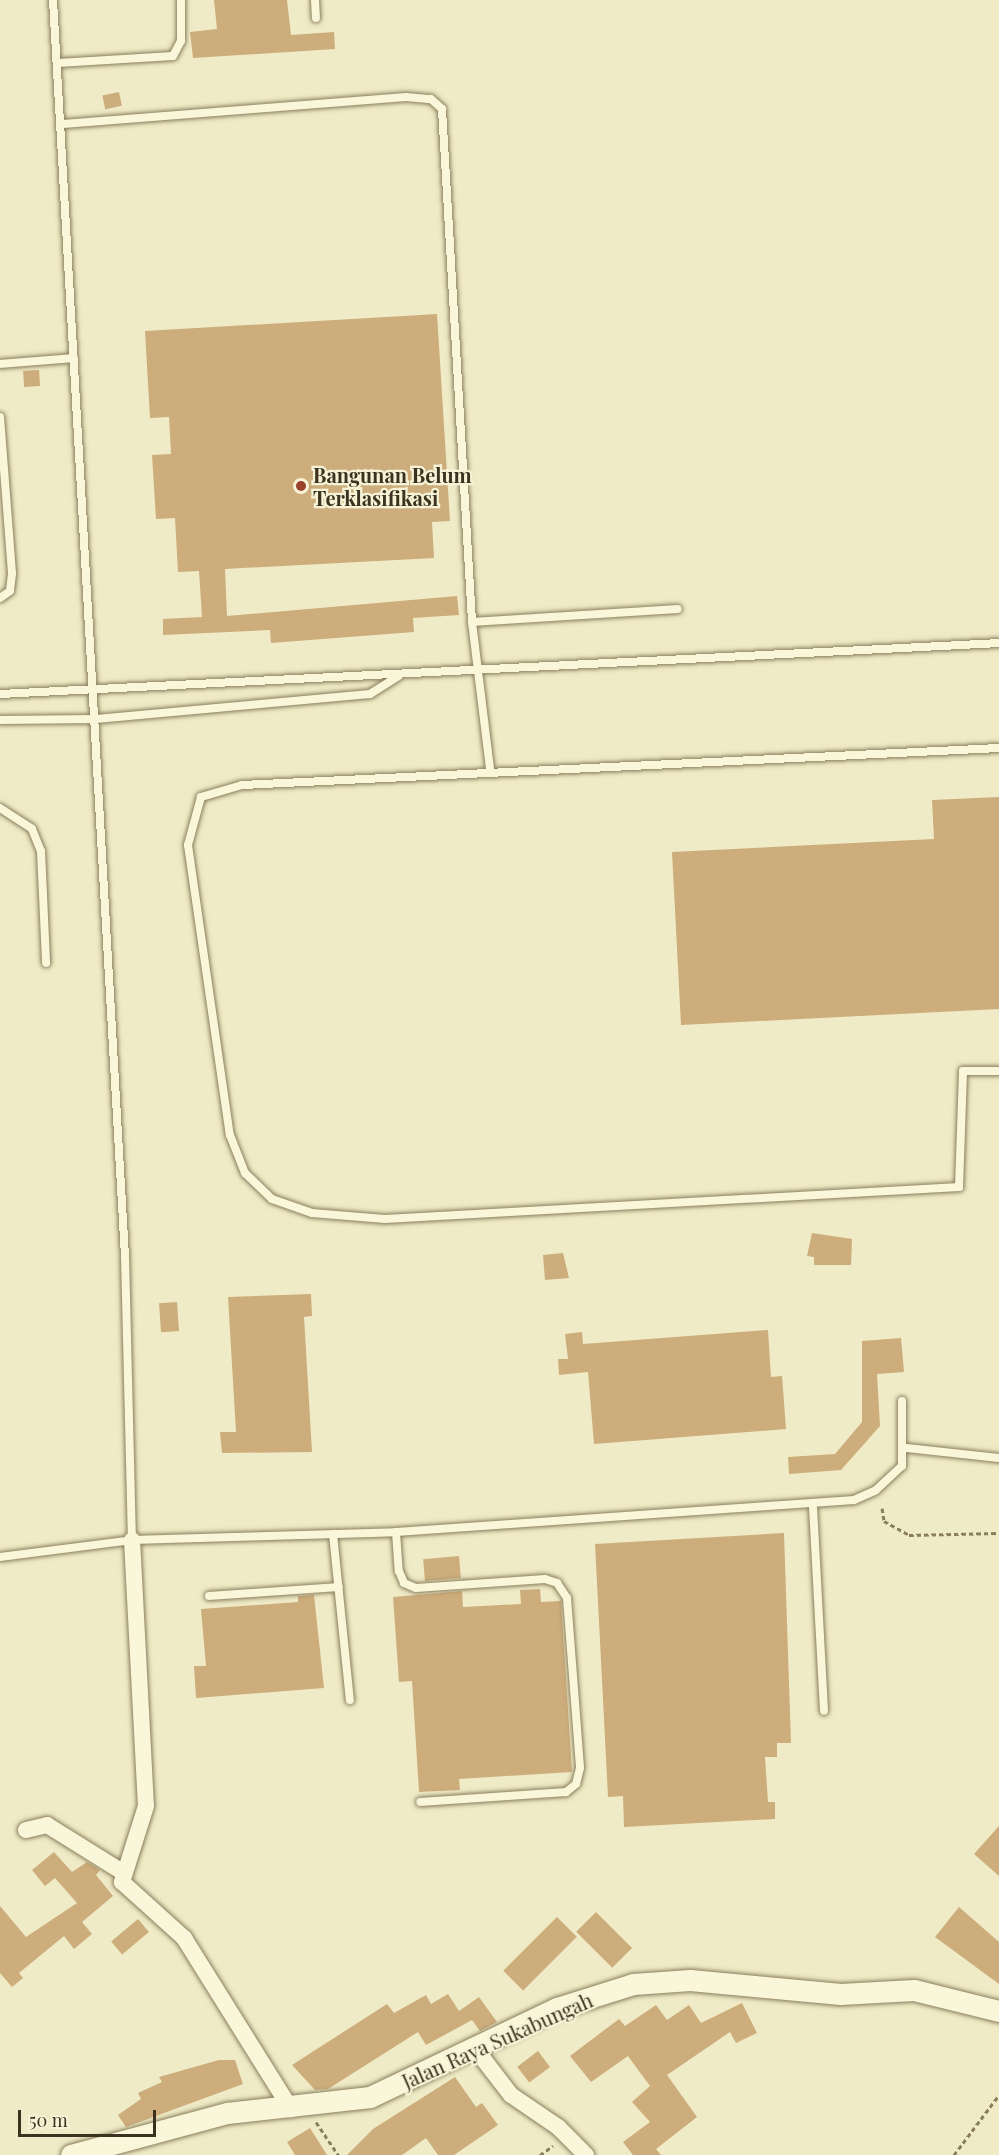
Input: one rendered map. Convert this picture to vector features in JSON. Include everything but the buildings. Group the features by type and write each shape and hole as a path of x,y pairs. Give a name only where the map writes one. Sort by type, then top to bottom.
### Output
{"street":[{"path":"132,1540 146,1806 121,1871 127,1890 184,1938 300,2108"},
{"path":"26,1830 47,1825 121,1871"},
{"name":"Jalan Raya Sukabungah","path":"71,2155 227,2113 300,2108 370,2097 580,1999 665,1981 840,1994 914,1990 999,2011"},
{"path":"474,2047 511,2095 558,2127 586,2155"}],"lane":[{"path":"53,0 63,124 74,358 126,1268 132,1540"},
{"path":"58,63 173,56 181,41 181,0"},
{"path":"315,0 316,18"},
{"path":"63,124 406,97 431,99 442,108 472,622 490,769"},
{"path":"0,364 74,358"},
{"path":"0,417 12,574 10,591 0,598"},
{"path":"472,622 678,609"},
{"path":"0,694 399,676 999,643"},
{"path":"0,720 96,719 370,694 399,676"},
{"path":"999,748 490,769 242,785 201,797 188,845 230,1135 244,1173 272,1199 312,1213 385,1219 959,1187 963,1071 999,1071"},
{"path":"0,808 32,829 41,851 46,963"},
{"path":"0,1557 132,1540 396,1532 813,1507 854,1500 876,1490 902,1466 906,1448 903,1401"},
{"path":"906,1448 999,1458"},
{"path":"813,1507 824,1711"},
{"path":"396,1532 399,1571 404,1583 416,1588 545,1579 557,1583 567,1598 580,1768 576,1784 566,1792 420,1802"},
{"path":"333,1534 350,1700"},
{"path":"209,1596 339,1587"}],"path":[{"path":"882,1508 884,1521 909,1535 999,1533"},
{"path":"954,2155 999,2095"},
{"path":"300,2108 338,2155"}],"place":[{"name":"Bangunan Belum Terklasifikasi","path":"301,486"}]}
